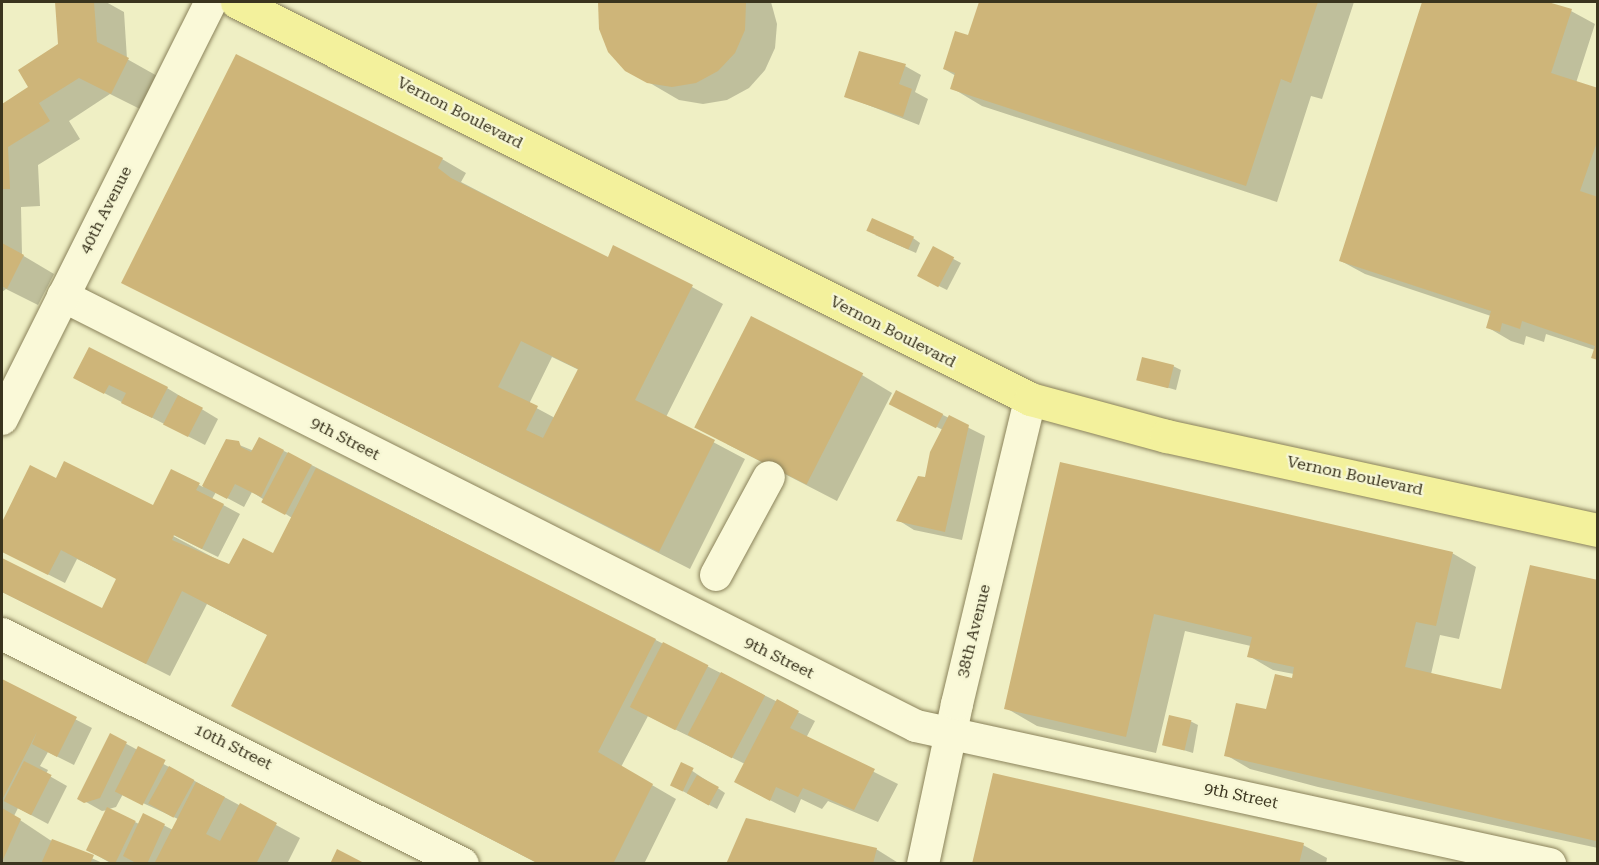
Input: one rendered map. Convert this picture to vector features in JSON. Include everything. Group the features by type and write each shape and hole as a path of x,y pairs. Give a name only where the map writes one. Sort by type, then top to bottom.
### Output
{"main road":[{"name":"Vernon Boulevard","path":"237,2 1030,399 1166,436 1598,530"}],"street":[{"name":"40th Avenue","path":"2,419 211,2"},
{"name":"9th Street","path":"63,296 916,726 1550,864"},
{"name":"38th Avenue","path":"923,864 1030,399"},
{"path":"695,616 769,477"},
{"name":"10th Street","path":"2,634 463,864"}],"building":[{"path":"55,2 94,2 97,42 129,58 111,94 79,78 39,103 50,121 8,147 10,189 2,189 2,104 28,87 18,70 58,44"},
{"path":"598,2 746,2 745,30 735,53 718,71 696,83 672,87 647,83 625,71 608,52 599,29"},
{"path":"979,2 1318,2 1291,83 1281,79 1246,186 950,89 955,73 943,69 955,31 968,35"},
{"path":"1422,2 1548,2 1572,9 1551,73 1598,88 1598,139 1580,191 1598,197 1598,360 1591,358 1595,346 1522,321 1520,329 1502,323 1500,332 1486,328 1491,311 1339,261"},
{"path":"859,51 906,64 899,84 912,89 903,117 844,97"},
{"path":"236,54 443,158 438,168 451,178 608,257 613,245 693,285 635,400 715,440 659,552 121,283","holes":["521,341 578,369 543,438 526,430 538,406 498,387"]},
{"path":"872,218 914,237 908,249 866,231"},
{"path":"2,243 24,255 7,289 2,286"},
{"path":"933,246 954,257 938,287 917,276"},
{"path":"751,316 863,373 807,485 694,427"},
{"path":"89,347 168,387 152,418 121,403 126,393 109,385 104,394 73,378"},
{"path":"1142,357 1174,365 1168,388 1136,380"},
{"path":"896,390 943,414 936,428 889,404"},
{"path":"178,395 203,408 188,437 163,424"},
{"path":"949,415 969,425 945,532 896,521 918,476 925,477 930,452"},
{"path":"259,437 284,450 261,497 235,484 227,499 202,486 226,439 239,441 241,447 251,452"},
{"path":"288,452 312,465 285,515 261,502"},
{"path":"64,461 153,505 171,469 200,483 196,490 224,504 202,549 174,535 172,540 229,564 243,538 273,553 316,468 656,639 598,752 653,784 613,864 539,864 231,706 267,635 182,591 146,664 2,592 2,558 102,608 116,579 61,550 48,575 2,552 2,522 30,465 56,478"},
{"path":"1060,462 1453,552 1436,626 1416,622 1405,667 1501,689 1530,565 1598,580 1596,841 1224,756 1236,703 1266,709 1275,674 1292,678 1294,667 1247,657 1252,637 1154,614 1126,737 1004,709"},
{"path":"663,642 708,665 675,730 630,707"},
{"path":"721,672 765,695 732,758 688,735"},
{"path":"2,679 77,717 57,757 32,744 37,732 2,800"},
{"path":"777,699 799,711 790,728 875,769 854,810 803,788 798,797 776,787 770,801 734,782"},
{"path":"1169,715 1191,720 1184,750 1162,745"},
{"path":"110,733 127,742 100,798 84,803 77,799"},
{"path":"138,746 166,760 142,806 115,791"},
{"path":"24,761 52,775 31,815 4,801"},
{"path":"681,762 694,768 683,791 670,786"},
{"path":"169,766 194,780 174,818 148,804"},
{"path":"993,773 1304,843 1299,864 972,864"},
{"path":"697,775 719,787 709,805 687,793"},
{"path":"196,782 225,797 206,834 220,841 240,803 277,823 256,864 154,864"},
{"path":"107,807 136,821 115,864 86,850"},
{"path":"2,808 21,819 2,862"},
{"path":"143,813 165,824 147,864 138,864 123,856"},
{"path":"746,818 877,848 873,864 726,864"},
{"path":"52,839 94,855 90,864 41,864"},
{"path":"337,849 366,864 330,864"}]}
